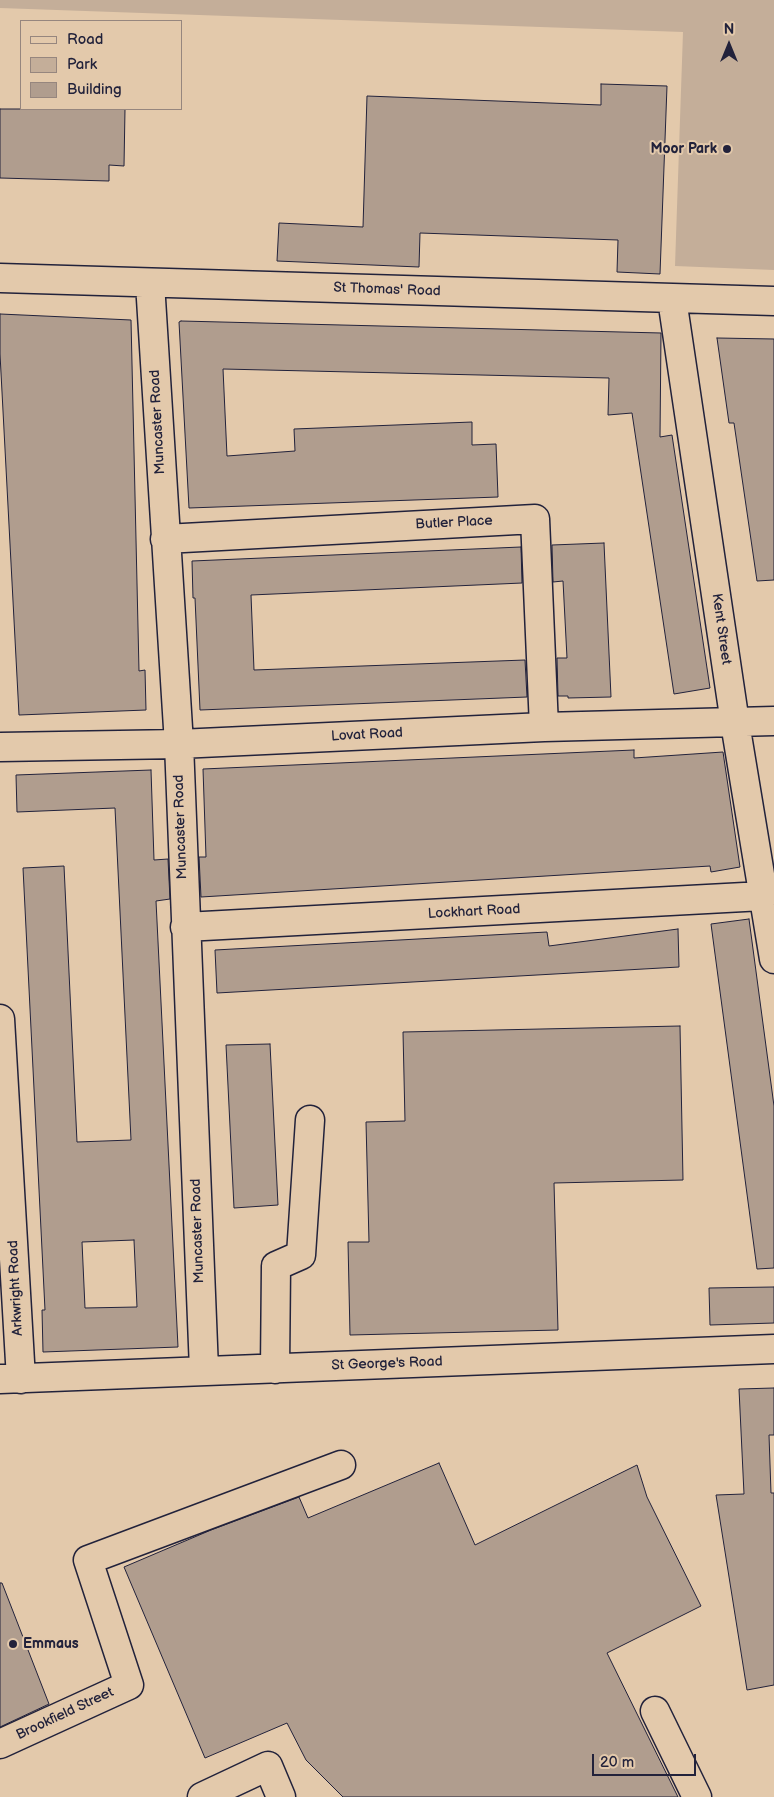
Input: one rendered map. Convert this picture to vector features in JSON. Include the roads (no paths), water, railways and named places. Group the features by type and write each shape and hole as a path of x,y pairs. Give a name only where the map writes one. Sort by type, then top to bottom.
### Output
{"street":[{"name":"St Thomas' Road","path":"0,278 150,284 774,301"},
{"name":"Muncaster Road","path":"150,284 178,744 204,1370"},
{"name":"Kent Street","path":"672,298 735,723 774,959"},
{"name":"Butler Place","path":"165,539 534,519 544,727"},
{"name":"Lovat Road","path":"0,747 178,744 544,727 774,722"},
{"name":"Lockhart Road","path":"185,927 763,896"},
{"name":"Arkwright Road","path":"0,1019 11,1379"},
{"path":"275,1369 276,1266 301,1255 310,1120"},
{"name":"St George's Road","path":"11,1379 774,1349"},
{"name":"Brookfield Street","path":"0,1744 129,1684 88,1560 341,1466"},
{"path":"655,1711 696,1797"},
{"path":"202,1797 268,1766 281,1797"}],"place":[{"name":"Moor Park","path":"727,149"},
{"name":"Emmaus","path":"13,1644"}]}
